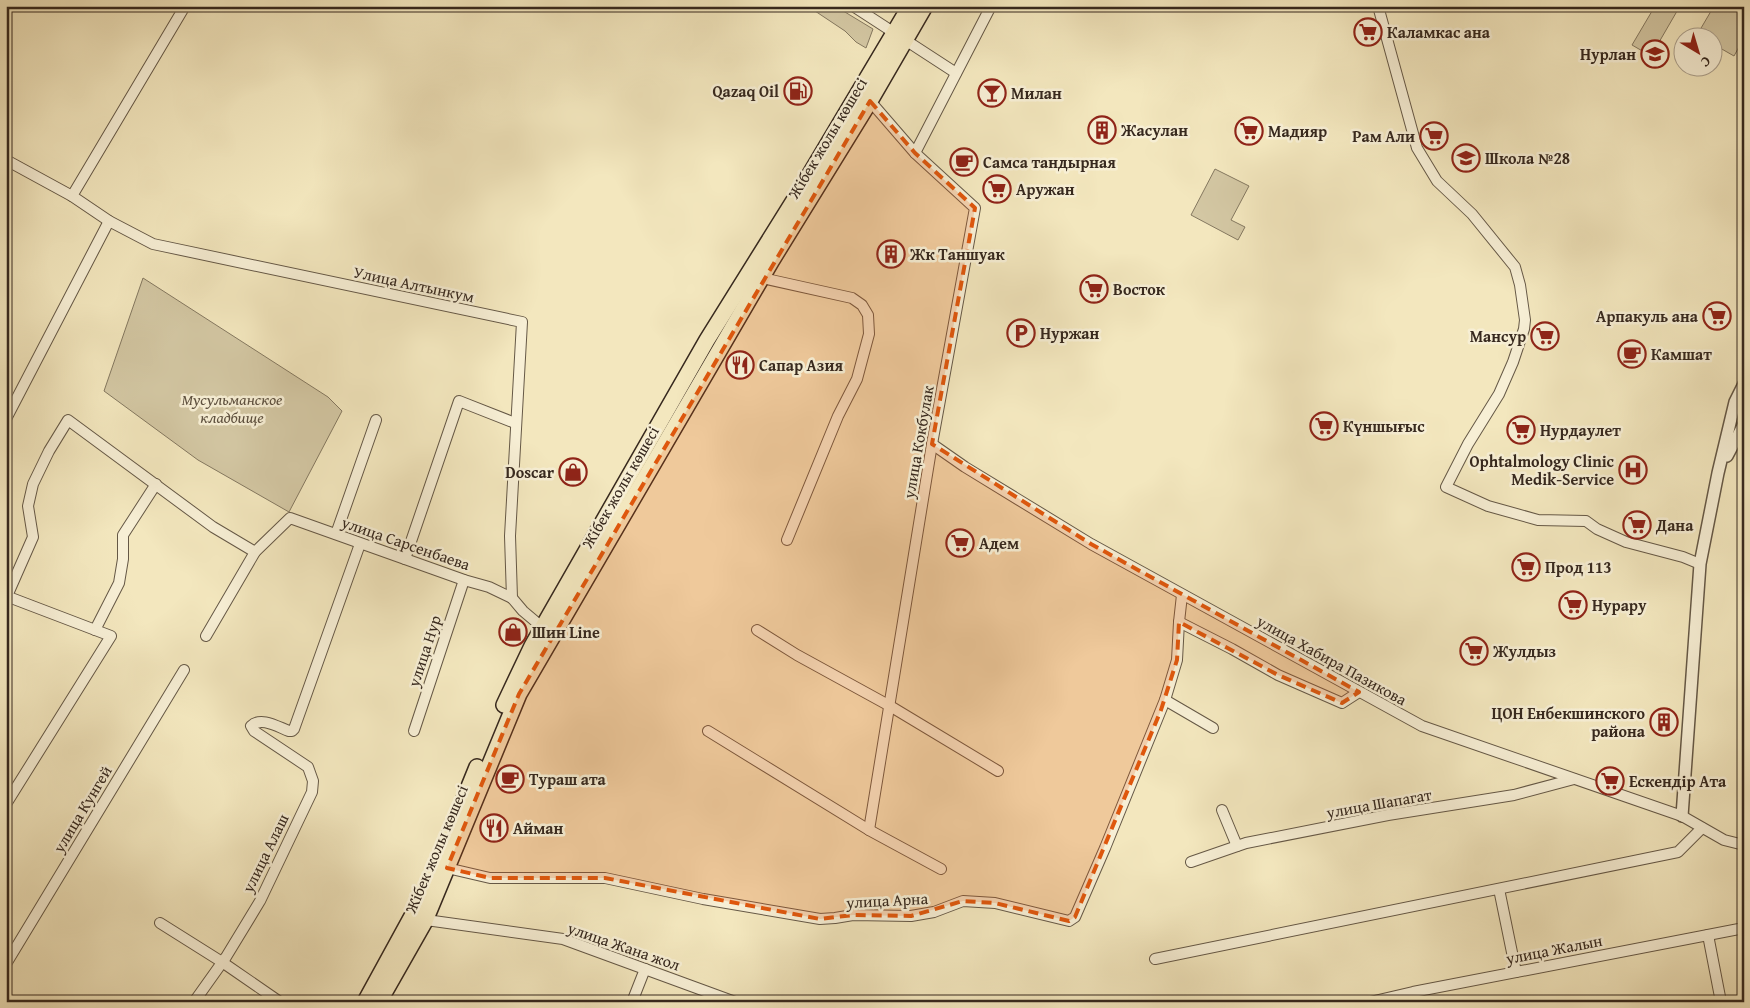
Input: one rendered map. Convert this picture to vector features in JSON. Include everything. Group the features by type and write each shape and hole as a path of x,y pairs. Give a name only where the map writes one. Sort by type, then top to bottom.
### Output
{"main road":[{"name":"Жібек жолы көшесі","path":"365,1002 418,919 447,868 519,694 762,278 870,101 900,35 910,6"},
{"name":"Жібек жолы көшесі","path":"379,1002 418,919 429,884 512,685 542,627 707,340 900,35 924,6"}],"street":[{"path":"72,196 185,6"},
{"path":"853,6 956,73"},
{"path":"915,153 991,6"},
{"path":"1378,6 1417,148 1438,181 1472,214 1514,266 1520,285 1525,320 1521,337 1500,394 1468,444 1446,488 1488,506 1538,520 1586,521 1597,529 1626,542 1683,557 1700,564"},
{"name":"улица Кокбулак","path":"868,830 932,444 975,208 915,153 870,101"},
{"name":"Улица Алтынкум","path":"8,165 72,196 109,221 153,244 522,322 510,536 512,598"},
{"path":"6,419 109,221"},
{"path":"762,278 852,298 862,305 868,315 869,334 857,379 838,416 787,540"},
{"path":"1682,816 1700,564 1718,473 1736,402 1744,384"},
{"path":"405,559 459,401 515,423"},
{"path":"6,804 111,636 6,596 33,537 28,506 33,484 48,451 68,420 213,527 255,552 206,636"},
{"path":"336,534 376,420"},
{"path":"1718,473 1744,424"},
{"name":"улица Хабира Пазикова","path":"932,444 965,467 1082,538 1422,726 1682,816 1724,840 1744,845"},
{"path":"95,630 119,583 123,559 123,535 156,484"},
{"name":"улица Сарсенбаева","path":"255,552 290,518 360,544 489,587 512,598"},
{"name":"улица Алаш","path":"194,1002 222,962 260,901 312,792 313,781 308,766 254,731 251,726 255,722 261,721 292,732 360,544"},
{"name":"улица Нур","path":"414,731 464,580"},
{"name":"улица Арна","path":"447,868 490,878 605,878 703,900 820,919 853,914 911,916 934,912 963,901 995,903 1069,921 1075,917 1079,908 1164,700 1177,660 1182,595"},
{"path":"512,598 523,611 542,627"},
{"path":"1179,622 1278,675 1342,702 1359,692"},
{"path":"757,630 797,655 890,706 998,771"},
{"name":"улица Кунгей","path":"6,964 184,670"},
{"path":"1164,700 1213,728"},
{"path":"708,731 868,830 941,869"},
{"name":"улица Шапагат","path":"1191,862 1246,843 1388,815 1514,795 1574,779"},
{"path":"1222,810 1236,846"},
{"path":"1155,959 1678,852 1702,828"},
{"path":"1499,889 1516,972"},
{"name":"улица Жана жол","path":"418,919 563,939 735,1002"},
{"path":"160,923 222,962 280,1002"},
{"name":"улица Жалын","path":"1370,1002 1414,997 1516,972 1744,928"},
{"path":"1708,935 1721,1002"},
{"path":"632,1002 646,969"}],"highlighted area":[{"path":"870,101 915,153 975,208 932,444 1091,544 1359,692 1342,703 1278,675 1179,622 1177,660 1161,710 1075,917 1069,921 995,903 963,901 911,916 853,915 820,919 605,878 490,878 447,868 519,694"}],"green space":[{"path":"813,6 835,6 873,29 866,48 812,9"},
{"path":"1655,6 1680,6 1651,56 1632,45"},
{"path":"1714,6 1744,6 1744,38 1734,56 1722,49 1722,28 1701,28"},
{"path":"1215,169 1249,186 1231,220 1245,227 1238,240 1191,215"},
{"name":"Мусульманское кладбище","path":"143,278 328,397 342,411 289,512 198,460 104,391"}],"place":[{"name":"Каламкас ана","path":"1368,32"},
{"name":"Нурлан","path":"1655,54"},
{"name":"Qazaq Oil","path":"798,91"},
{"name":"Милан","path":"992,93"},
{"name":"Жасулан","path":"1102,130"},
{"name":"Мадияр","path":"1249,131"},
{"name":"Рам Али","path":"1434,136"},
{"name":"Школа №28","path":"1466,158"},
{"name":"Самса тандырная","path":"964,162"},
{"name":"Аружан","path":"997,189"},
{"name":"Жк Таншуак","path":"891,254"},
{"name":"Восток","path":"1094,289"},
{"name":"Арпакуль ана","path":"1717,316"},
{"name":"Нуржан","path":"1021,333"},
{"name":"Мансур","path":"1545,336"},
{"name":"Камшат","path":"1632,354"},
{"name":"Сапар Азия","path":"740,365"},
{"name":"Күншығыс","path":"1324,426"},
{"name":"Нурдаулет","path":"1521,430"},
{"name":"Ophtalmology Clinic Medik-Service","path":"1633,470"},
{"name":"Doscar","path":"573,472"},
{"name":"Дана","path":"1637,525"},
{"name":"Адем","path":"960,543"},
{"name":"Прод 113","path":"1526,567"},
{"name":"Нурару","path":"1573,605"},
{"name":"Шин Line","path":"513,632"},
{"name":"Жулдыз","path":"1474,651"},
{"name":"ЦОН Енбекшинского района","path":"1664,722"},
{"name":"Тураш ата","path":"510,779"},
{"name":"Ескендір Ата","path":"1610,781"},
{"name":"Айман","path":"494,828"}]}
